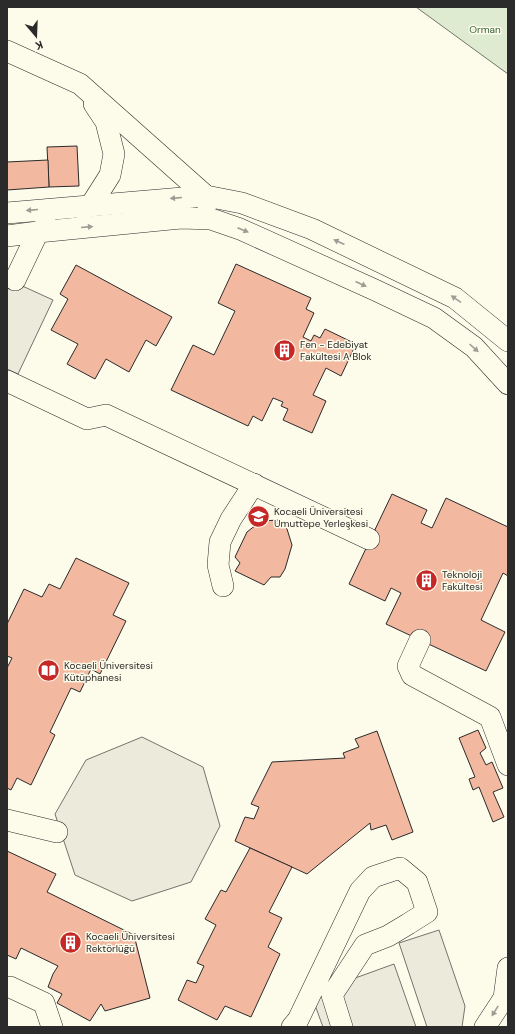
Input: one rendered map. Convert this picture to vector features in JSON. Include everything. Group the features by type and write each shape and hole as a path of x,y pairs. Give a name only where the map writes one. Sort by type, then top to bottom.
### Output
{"lane":[{"path":"7,51 80,84 206,196 211,219"},
{"path":"15,280 38,232 92,205 110,176 114,154 106,122 80,84"},
{"path":"7,213 206,196 242,203 312,229 455,298 508,341"},
{"path":"7,236 180,218 211,219 240,228 434,318 474,347 508,384"},
{"path":"7,381 87,419 106,415 369,539"},
{"path":"224,586 218,565 220,542 231,519 254,484"},
{"path":"420,640 408,666 412,675 490,717 508,764"},
{"path":"7,820 57,832"},
{"path":"292,1027 298,1020 360,891 373,877 400,868 417,882 427,912 388,936 366,945 332,995 342,1027"},
{"path":"485,1027 504,998 508,968"},
{"path":"10,987 44,1003 52,1027"}],"green space":[{"name":"Orman","path":"416,7 508,7 508,74 501,69"}],"shaded area":[{"path":"7,279 53,300 18,374 7,369"},
{"path":"142,737 203,767 220,826 191,882 132,901 75,875 55,814 86,760"},
{"path":"439,930 465,1006 462,1027 427,1027 399,943"},
{"path":"394,964 416,1027 323,1027 311,994"}],"building":[{"path":"77,146 79,186 49,187 47,147"},
{"path":"48,160 49,187 7,190 7,162"},
{"name":"Fen - Edebiyat Fakültesi A Blok","path":"236,264 311,298 306,309 314,313 303,337 311,341 314,335 320,338 325,329 356,344 341,376 326,368 313,395 326,401 312,433 283,420 288,409 281,406 283,402 273,398 262,421 253,416 248,426 171,390 193,345 214,355 235,311 218,303"},
{"path":"76,265 172,317 156,346 146,340 129,372 106,359 95,379 67,364 78,344 51,330 68,299 60,294"},
{"name":"Teknoloji Fakültesi","path":"392,494 427,510 421,523 432,528 446,498 508,527 508,576 503,573 481,620 505,632 486,671 386,624 401,593 391,588 385,601 349,584"},
{"path":"279,520 287,529 292,545 285,569 280,577 271,577 264,585 235,571 240,563 235,557 247,532 261,521"},
{"name":"Kocaeli Üniversitesi Kütüphanesi","path":"76,558 129,583 113,615 126,621 100,674 91,669 80,692 71,688 50,732 55,735 31,785 17,778 11,790 7,788 7,668 12,658 7,656 7,624 24,589 42,597 49,584 60,589"},
{"path":"478,730 486,748 480,753 486,765 492,762 503,788 493,792 504,817 493,822 479,787 473,790 469,779 475,777 459,738"},
{"path":"377,731 413,832 392,840 386,825 371,830 370,823 307,874 235,841 245,817 254,819 259,807 251,804 272,762 345,758 343,753 359,747 355,739"},
{"path":"250,848 292,867 269,912 282,918 268,947 280,954 251,1017 225,1006 217,1020 178,1000 187,980 196,983 204,966 197,963 216,925 205,919 221,890 226,892"},
{"name":"Kocaeli Üniversitesi Rektörlüğü","path":"7,851 56,874 47,892 134,935 150,998 105,1011 101,1004 90,1021 57,1003 62,994 48,987 58,966 21,948 16,959 7,955"}],"place":[{"name":"Fen - Edebiyat Fakültesi A Blok","path":"284,350"},
{"name":"Kocaeli Üniversitesi Umuttepe Yerleşkesi","path":"258,517"},
{"name":"Teknoloji Fakültesi","path":"426,580"},
{"name":"Kocaeli Üniversitesi Kütüphanesi","path":"48,671"},
{"name":"Kocaeli Üniversitesi Rektörlüğü","path":"71,942"}]}
